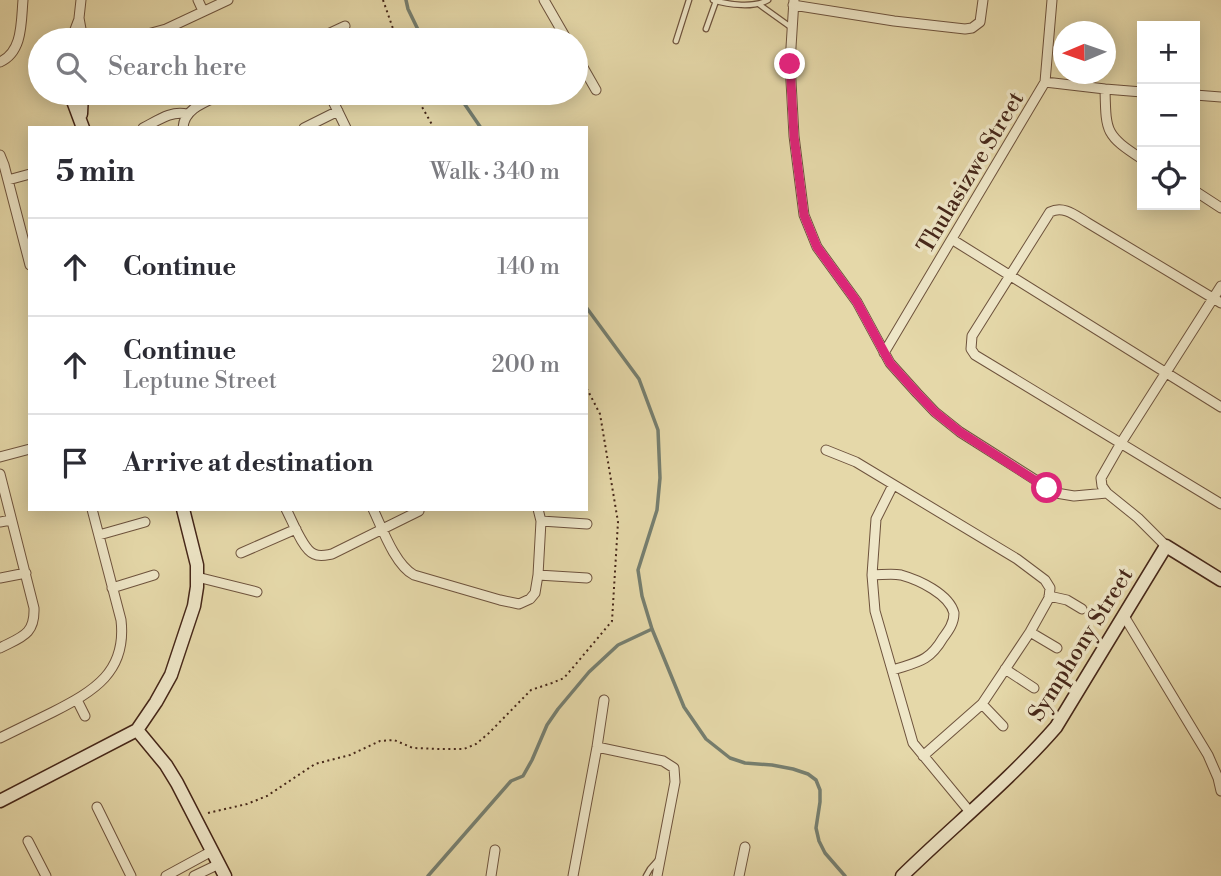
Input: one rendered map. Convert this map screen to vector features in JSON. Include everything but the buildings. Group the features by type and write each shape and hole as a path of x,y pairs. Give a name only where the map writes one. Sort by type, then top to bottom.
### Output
{"street":[{"path":"0,62 11,56 19,39 23,0"},
{"path":"75,28 81,0"},
{"path":"198,0 203,11"},
{"path":"168,28 228,0"},
{"path":"544,0 560,28"},
{"path":"983,0 980,22 965,29 894,21 793,3 790,81 804,215 817,247 857,302 884,353 935,412 960,432 1056,493 1065,496 1107,493"},
{"name":"Thulasizwe Street","path":"884,353 1045,82 1052,0"},
{"path":"79,18 81,28"},
{"path":"341,28 345,26"},
{"path":"588,76 596,90"},
{"path":"1045,82 1137,92"},
{"path":"1105,89 1108,128 1121,145 1137,156"},
{"path":"1200,95 1221,97"},
{"path":"74,105 81,123"},
{"path":"80,105 81,123"},
{"path":"147,126 170,114 176,112 186,115 204,105"},
{"path":"335,105 345,126"},
{"path":"308,126 338,111"},
{"path":"183,126 186,115"},
{"path":"0,155 26,233"},
{"path":"8,180 28,175"},
{"path":"1200,194 1221,208"},
{"path":"1218,301 1060,209 1050,212 972,336 970,344 972,352 1221,504"},
{"path":"953,240 1221,407"},
{"path":"1221,286 1218,301 1166,371 1101,478 1107,493 1138,518 1166,546 1221,580"},
{"path":"0,457 28,450"},
{"path":"826,450 856,462 1031,569 1045,580 1050,588 1046,605 982,704 923,756"},
{"path":"0,474 35,619 27,634 0,648"},
{"path":"893,485 876,519 872,575 875,611 913,743 970,811"},
{"path":"0,738 90,692 112,669 121,646 121,620 93,511"},
{"path":"0,801 137,730 171,676 194,606 197,565 184,511"},
{"path":"287,511 308,551 323,556 419,511"},
{"path":"374,511 406,571 519,604 533,597 538,575 541,521 538,511"},
{"path":"0,522 11,520"},
{"path":"541,521 587,524"},
{"path":"99,535 145,522"},
{"path":"241,553 296,529"},
{"name":"Symphony Street","path":"902,876 1036,751 1056,727 1166,546"},
{"path":"0,578 26,573"},
{"path":"872,575 892,574 919,581 947,599 954,612 951,626 934,652 920,661 893,670"},
{"path":"112,588 154,575"},
{"path":"538,575 587,578"},
{"path":"197,577 257,592"},
{"path":"1049,596 1068,600 1082,609"},
{"path":"1124,616 1208,755 1221,792"},
{"path":"1030,632 1057,648"},
{"path":"1005,669 1034,688"},
{"path":"77,700 85,716"},
{"path":"571,874 604,700"},
{"path":"982,704 1003,726"},
{"path":"137,730 177,783 222,870 194,876"},
{"path":"597,747 663,761 674,768 675,782 657,876"},
{"path":"97,807 131,876"},
{"path":"28,841 46,876"},
{"path":"739,876 745,847"},
{"path":"491,876 495,850"},
{"path":"166,876 212,851"}],"lane":[{"path":"676,41 689,0"},
{"path":"760,5 768,0"},
{"path":"706,29 715,1 760,5 792,28"},
{"path":"646,876 660,859"}],"path":[{"path":"383,0 393,28"},
{"path":"421,105 433,126"},
{"path":"195,817 267,796 315,764 350,755 380,741 394,740 414,748 464,749 476,744 489,733 531,690 564,678 612,621 618,522 600,414 588,391"}],"waterway":[{"path":"406,0 417,28"},
{"path":"465,105 480,126"},
{"path":"588,310 639,379 658,430 660,478 657,510 638,570 642,596 652,629 684,707 706,739 730,758 745,763 793,769 816,780 820,790 816,828 819,841 825,853 845,876"},
{"path":"428,876 511,781 523,776 547,725 589,672 618,645 652,629"}],"route":[{"path":"790,64 799,184 804,215 817,247 857,302 890,363 935,412 960,432 1047,488"}]}
